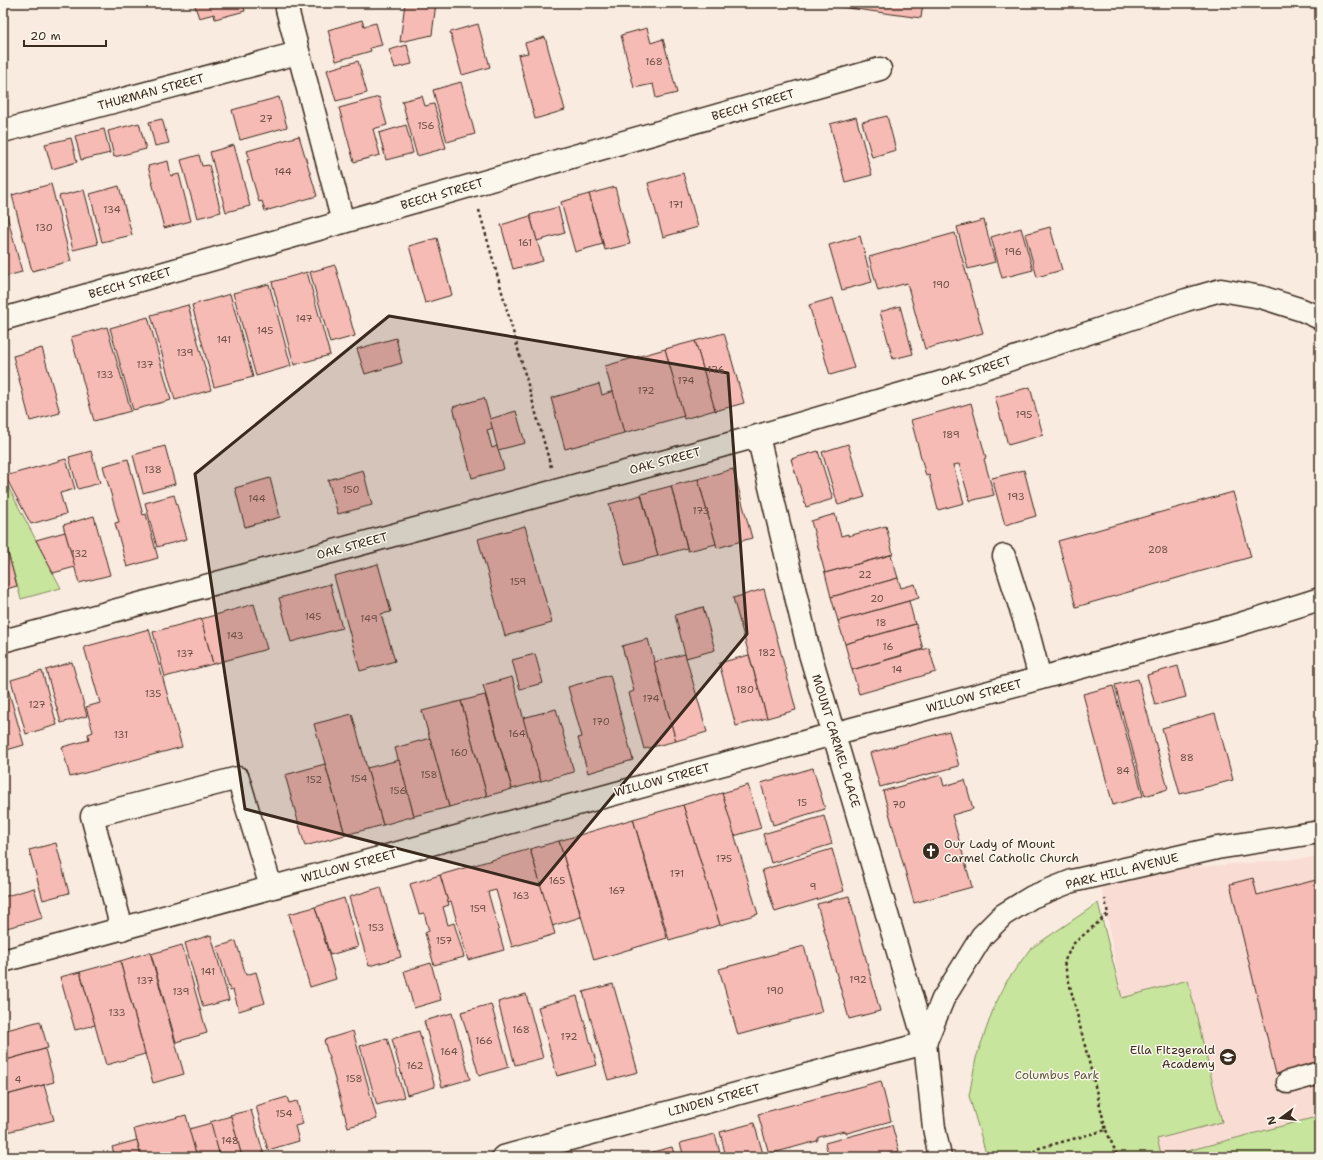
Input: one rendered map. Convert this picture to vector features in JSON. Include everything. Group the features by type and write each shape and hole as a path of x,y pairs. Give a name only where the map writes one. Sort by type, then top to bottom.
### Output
{"street":[{"path":"287,3 287,9 343,222"},
{"name":"THURMAN STREET","path":"3,131 298,52"},
{"name":"BEECH STREET","path":"3,319 880,69"},
{"name":"OAK STREET","path":"3,641 758,436 949,380 1186,300 1222,290 1261,297 1302,310 1320,318"},
{"name":"MOUNT CARMEL PLACE","path":"758,436 808,648 926,1043"},
{"path":"1004,556 1026,625 1040,678"},
{"name":"WILLOW STREET","path":"3,961 1234,626 1320,599"},
{"path":"122,929 92,816 238,778 271,887"},
{"name":"PARK HILL AVENUE","path":"940,1157 934,1128 926,1043 943,999 982,936 1003,915 1032,897 1072,881 1217,848 1320,832"},
{"name":"LINDEN STREET","path":"503,1157 926,1043"},
{"path":"1288,1082 1320,1073"}],"path":[{"path":"473,185 557,490"},
{"path":"1099,875 1108,914 1073,944 1064,962 1106,1130 1118,1157"},
{"path":"1030,1157 1036,1149 1106,1130"}],"highlighted area":[{"path":"389,316 728,373 747,634 539,885 245,809 195,474"}],"shaded area":[{"name":"Ella Fitzgerald Academy","path":"1320,857 1320,1116 1162,1157 1122,999 1099,875"}],"green space":[{"path":"3,479 61,588 21,599 3,535"},
{"name":"Columbus Park","path":"1098,903 1122,998 1188,980 1222,1122 1157,1139 1162,1157 987,1157 969,1096 976,1058 994,1007 1007,981 1030,949"},
{"path":"1320,1116 1320,1157 1164,1157"}],"building":[{"path":"194,3 243,3 245,11 215,19 214,14 199,18"},
{"path":"405,3 436,3 432,35 400,42"},
{"path":"812,3 923,3 921,18"},
{"path":"1260,3 1275,3 1275,5 1260,7"},
{"path":"362,20 364,26 376,23 382,45 370,48 371,51 336,61 328,30"},
{"path":"478,24 490,67 462,75 450,32"},
{"path":"647,28 651,43 663,39 677,93 656,98 653,84 634,88 621,35"},
{"path":"545,37 565,110 535,119 518,55 528,53 525,43"},
{"path":"407,45 412,64 395,68 389,50"},
{"path":"3,53 5,53 9,98 3,98"},
{"path":"358,61 367,93 336,101 327,70"},
{"path":"461,82 475,134 447,142 433,90"},
{"path":"422,96 425,106 434,104 446,148 417,156 402,101"},
{"path":"279,97 287,127 240,140 232,110"},
{"path":"379,97 387,125 373,129 380,155 354,162 339,108"},
{"path":"887,116 896,150 872,157 862,122"},
{"path":"856,117 872,175 845,182 830,124"},
{"path":"162,119 169,143 155,146 149,122"},
{"path":"139,123 146,149 114,157 108,131"},
{"path":"406,125 413,153 386,160 379,133"},
{"path":"104,129 110,153 81,160 75,136"},
{"path":"299,136 317,196 265,211 262,201 259,202 247,160 250,159 247,151"},
{"path":"71,138 77,162 52,169 45,144"},
{"path":"234,145 250,206 226,212 210,152"},
{"path":"199,155 202,166 209,165 221,212 197,218 181,160"},
{"path":"168,161 171,176 179,174 191,221 164,228 148,166"},
{"path":"683,173 698,227 663,237 648,183"},
{"path":"51,184 71,261 32,271 12,195"},
{"path":"119,186 132,235 102,242 90,194"},
{"path":"615,187 630,244 605,250 589,194"},
{"path":"84,190 98,244 73,250 59,196"},
{"path":"589,194 603,244 575,252 561,202"},
{"path":"3,200 22,272 3,277"},
{"path":"558,207 565,233 537,241 530,215"},
{"path":"530,216 543,261 513,269 501,225"},
{"path":"984,220 995,262 968,269 957,227"},
{"path":"1050,227 1062,270 1037,277 1025,234"},
{"path":"1021,228 1033,270 1002,278 991,237"},
{"path":"955,233 983,333 925,349 907,283 878,291 869,257"},
{"path":"860,236 872,282 842,290 829,245"},
{"path":"437,238 452,295 425,303 409,246"},
{"path":"335,265 355,336 330,343 310,272"},
{"path":"307,272 330,355 294,365 272,282"},
{"path":"269,284 291,366 256,376 233,293"},
{"path":"230,294 253,377 214,387 192,305"},
{"path":"833,298 854,368 830,375 809,305"},
{"path":"188,305 211,390 175,400 151,315"},
{"path":"900,306 913,354 893,359 880,312"},
{"path":"148,317 171,400 133,410 110,328"},
{"path":"107,327 131,411 94,421 71,337"},
{"path":"724,333 744,403 715,411 695,341"},
{"path":"396,338 402,363 365,374 357,349"},
{"path":"695,341 715,410 684,419 665,349"},
{"path":"42,348 60,413 30,421 13,356"},
{"path":"665,349 684,416 624,433 605,366"},
{"path":"599,384 602,395 613,391 624,433 565,449 551,398"},
{"path":"1030,387 1043,435 1008,445 995,397"},
{"path":"484,398 493,428 487,430 492,448 497,446 504,469 472,478 453,407"},
{"path":"971,403 986,458 984,459 994,495 970,501 959,464 953,465 964,503 938,510 929,475 926,476 911,420"},
{"path":"516,411 525,443 498,450 490,419"},
{"path":"848,444 865,497 838,505 822,452"},
{"path":"165,446 175,484 143,493 133,455"},
{"path":"91,451 100,483 78,489 69,457"},
{"path":"818,451 833,499 806,507 791,459"},
{"path":"66,459 75,489 60,493 66,514 31,524 5,476"},
{"path":"128,459 143,515 146,514 158,558 127,567 115,523 119,522 103,466"},
{"path":"733,469 752,538 717,548 698,479"},
{"path":"363,470 372,505 338,514 328,480"},
{"path":"1024,470 1036,516 1005,525 992,478"},
{"path":"270,478 280,517 245,527 235,488"},
{"path":"698,479 716,544 688,551 671,486"},
{"path":"671,486 687,548 658,556 641,494"},
{"path":"1233,492 1251,557 1076,607 1058,541"},
{"path":"174,495 187,539 157,547 145,503"},
{"path":"641,495 658,556 625,565 609,504"},
{"path":"835,514 841,536 848,534 848,536 886,526 893,554 825,573 811,521"},
{"path":"94,516 110,575 79,583 63,525"},
{"path":"525,526 552,623 505,636 478,539"},
{"path":"65,532 75,567 53,573 36,540"},
{"path":"3,535 17,586 3,590"},
{"path":"891,555 898,578 831,597 825,573"},
{"path":"378,564 391,612 381,614 395,661 360,671 334,576"},
{"path":"898,578 901,588 915,584 919,598 838,621 831,597"},
{"path":"330,584 342,628 291,642 279,598"},
{"path":"764,589 796,710 767,718 733,598"},
{"path":"909,601 915,624 845,644 838,621"},
{"path":"254,604 267,649 213,664 201,619"},
{"path":"703,607 715,650 686,658 675,615"},
{"path":"201,619 213,664 165,677 153,632"},
{"path":"916,624 923,649 852,670 845,644"},
{"path":"149,629 182,747 70,777 62,747 89,740 88,734 93,732 86,707 100,703 84,647"},
{"path":"648,639 676,741 644,749 629,693 634,691 622,646"},
{"path":"929,648 936,672 859,694 852,670"},
{"path":"535,654 543,683 520,689 512,660"},
{"path":"685,654 707,732 676,741 654,662"},
{"path":"749,655 767,718 736,726 719,663"},
{"path":"72,662 87,716 61,723 46,670"},
{"path":"1178,666 1186,697 1155,705 1147,675"},
{"path":"42,671 57,725 26,734 11,680"},
{"path":"3,675 24,745 3,751"},
{"path":"610,675 633,760 588,773 578,738 582,737 568,687"},
{"path":"512,677 541,781 512,789 483,685"},
{"path":"1138,679 1168,789 1145,796 1115,685"},
{"path":"1113,686 1143,796 1113,805 1083,694"},
{"path":"485,695 512,789 487,796 461,701"},
{"path":"461,701 487,796 449,807 422,711"},
{"path":"556,709 574,772 541,781 523,718"},
{"path":"1215,713 1233,780 1180,794 1162,728"},
{"path":"352,714 383,825 345,835 314,724"},
{"path":"949,731 959,766 880,787 870,753"},
{"path":"430,738 449,807 414,816 395,748"},
{"path":"399,760 414,816 383,825 367,768"},
{"path":"325,764 345,835 305,846 285,775"},
{"path":"813,768 825,809 773,825 761,783"},
{"name":"Our Lady of Mount Carmel Catholic Church","path":"941,775 944,786 965,780 973,809 952,815 972,887 914,903 883,791"},
{"path":"748,785 761,828 734,836 722,793"},
{"path":"722,793 758,914 720,925 683,805"},
{"path":"683,805 720,925 669,940 633,819"},
{"path":"824,816 832,844 771,863 763,834"},
{"path":"633,819 667,938 594,960 559,841"},
{"path":"559,841 581,917 552,926 530,849"},
{"path":"56,843 69,893 43,900 29,850"},
{"path":"530,849 555,934 512,947 496,890 488,892 504,950 468,960 451,901 448,902 440,875"},
{"path":"832,849 844,891 775,912 762,870"},
{"path":"440,875 449,905 443,907 448,925 454,923 464,957 434,965 425,933 429,931 424,913 419,914 410,884"},
{"path":"1253,878 1257,895 1320,879 1320,1064 1276,1074 1230,884"},
{"path":"381,887 401,957 369,966 349,897"},
{"path":"34,888 43,918 3,929 3,897"},
{"path":"849,896 880,1011 849,1019 817,904"},
{"path":"344,898 358,947 330,955 315,907"},
{"path":"315,907 336,979 310,987 289,914"},
{"path":"211,935 229,1000 203,1007 185,943"},
{"path":"236,941 246,975 256,972 265,1003 239,1011 233,990 230,991 217,947"},
{"path":"182,945 207,1033 176,1042 151,954"},
{"path":"804,946 822,1012 738,1035 719,969"},
{"path":"150,952 184,1074 153,1083 120,961"},
{"path":"120,961 145,1054 106,1065 80,972"},
{"path":"431,963 441,1000 414,1008 404,971"},
{"path":"80,972 95,1025 75,1030 60,977"},
{"path":"613,984 638,1072 608,1080 583,992"},
{"path":"526,994 543,1058 515,1065 498,1002"},
{"path":"577,996 597,1065 557,1076 538,1007"},
{"path":"491,1004 509,1067 479,1076 461,1012"},
{"path":"452,1013 470,1079 442,1087 424,1021"},
{"path":"40,1021 48,1048 3,1061 3,1031"},
{"path":"353,1031 377,1119 348,1127 324,1040"},
{"path":"419,1031 435,1087 407,1095 392,1039"},
{"path":"387,1038 404,1097 377,1105 360,1046"},
{"path":"45,1049 54,1082 3,1096 3,1061"},
{"path":"881,1081 891,1121 847,1133 844,1131 819,1137 817,1141 769,1154 758,1114"},
{"path":"44,1085 54,1120 3,1133 3,1096"},
{"path":"287,1097 289,1103 297,1101 303,1124 295,1126 299,1141 268,1150 256,1106"},
{"path":"251,1110 264,1155 258,1157 242,1157 230,1115"},
{"path":"186,1115 197,1157 141,1157 134,1129"},
{"path":"231,1116 242,1157 220,1157 210,1122"},
{"path":"211,1123 220,1157 197,1157 189,1129"},
{"path":"754,1123 764,1157 726,1157 720,1132"},
{"path":"892,1125 899,1151 878,1157 829,1157 825,1143"},
{"path":"715,1134 721,1157 684,1157 680,1143"},
{"path":"137,1140 141,1157 115,1157 112,1147"},
{"path":"672,1147 675,1157 637,1157 637,1156"}],"place":[{"name":"Our Lady of Mount Carmel Catholic Church","path":"931,851"},
{"name":"Ella Fitzgerald Academy","path":"1228,1057"}]}
